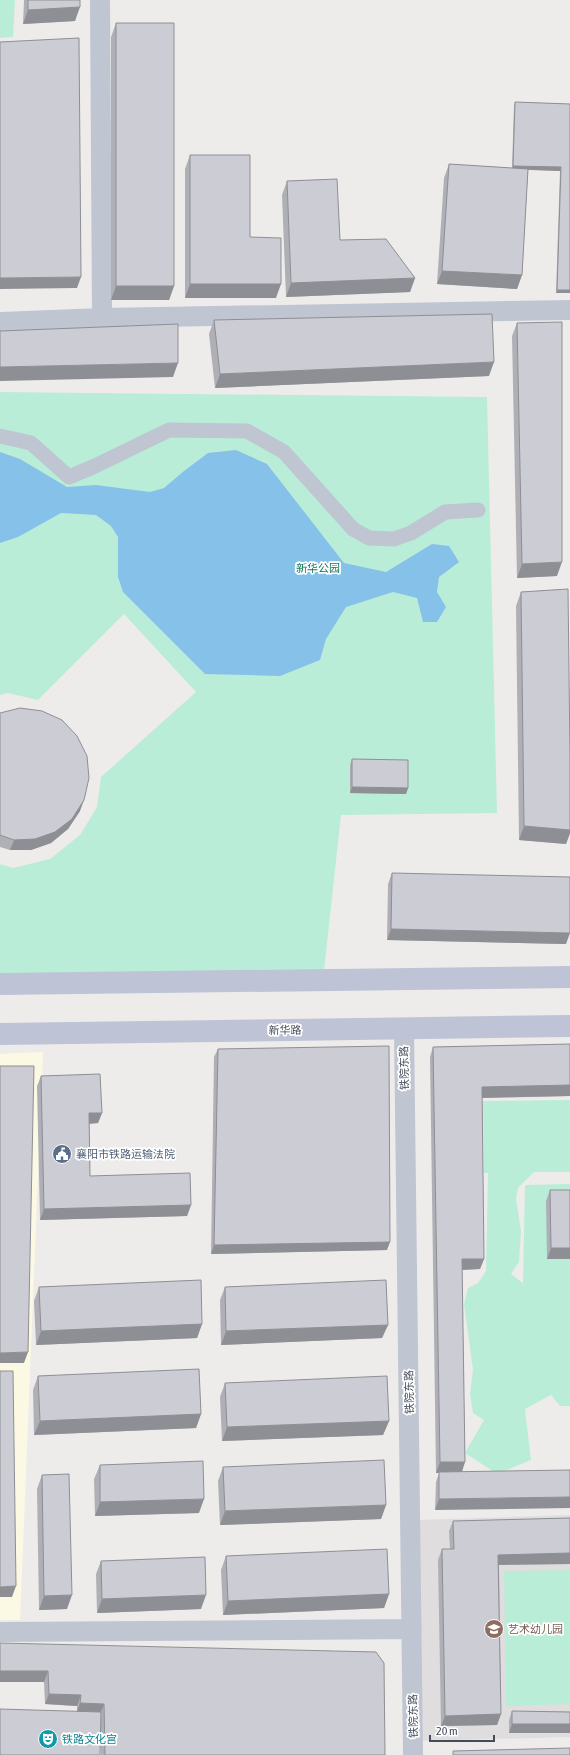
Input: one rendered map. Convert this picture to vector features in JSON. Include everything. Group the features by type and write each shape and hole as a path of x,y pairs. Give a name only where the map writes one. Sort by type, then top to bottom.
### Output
{"main road":[{"path":"0,984 570,977"},
{"name":"新华路","path":"0,1034 570,1026"}],"street":[{"path":"100,0 102,318"},
{"path":"0,322 102,318 570,310"},
{"path":"0,436 31,443 68,477 95,466 170,430 247,431 284,452 353,529 369,538 394,539 411,533 445,512 478,510"},
{"name":"铁院东路","path":"404,1028 413,1755"},
{"path":"0,1632 412,1628"}],"shaded area":[{"path":"43,1052 20,1620 0,1620 0,1054"},
{"name":"艺术幼儿园","path":"570,1515 570,1737 418,1741 418,1520"}],"green space":[{"path":"0,0 15,0 13,37 0,38"},
{"name":"新华公园","path":"0,392 487,397 497,813 341,815 323,980 0,984 0,864 13,868 50,859 80,835 97,807 101,777 196,692 124,614 38,700 8,693 0,695"},
{"path":"570,1100 570,1172 534,1172 518,1188 516,1199 521,1231 519,1262 511,1274 523,1283 525,1185 570,1184 570,1406 560,1406 551,1395 525,1409 531,1460 497,1474 465,1453 484,1420 473,1413 470,1394 473,1370 464,1304 468,1288 478,1283 486,1271 488,1173 484,1173 483,1101"},
{"path":"570,1570 570,1704 506,1706 504,1571"}],"water":[{"path":"236,450 267,464 344,563 386,572 432,544 449,546 459,562 439,577 437,592 446,607 437,622 423,622 417,598 393,592 346,607 326,639 320,660 280,676 205,674 123,592 118,577 118,537 111,526 96,515 61,513 18,537 0,543 0,452 20,459 67,487 96,485 150,492 164,488 208,453"}],"building":[{"path":"28,0 80,0 80,7 28,10"},
{"path":"116,23 174,23 174,286 116,286"},
{"path":"79,38 81,277 0,278 0,42"},
{"path":"515,102 570,104 570,290 557,290 561,167 513,166"},
{"path":"190,155 250,155 250,237 281,238 281,284 190,284"},
{"path":"449,164 528,169 522,275 442,271"},
{"path":"337,179 340,240 386,239 415,278 291,283 287,181"},
{"path":"492,314 494,362 220,374 214,320"},
{"path":"562,322 562,562 522,564 517,323"},
{"path":"178,324 178,363 0,367 0,331"},
{"path":"568,589 570,830 524,826 521,592"},
{"path":"20,708 42,711 62,720 77,736 87,756 89,778 84,800 72,819 55,832 35,839 14,840 0,835 0,713"},
{"path":"352,759 408,760 408,788 352,787"},
{"path":"392,873 570,877 570,933 391,929"},
{"path":"570,1044 570,1085 482,1087 484,1259 462,1259 465,1462 440,1462 433,1047"},
{"path":"389,1046 390,1242 214,1245 218,1049"},
{"path":"0,1066 34,1066 28,1352 0,1353"},
{"name":"襄阳市铁路运输法院","path":"100,1074 102,1113 89,1113 90,1176 190,1173 191,1205 44,1209 41,1076"},
{"path":"550,1190 570,1190 570,1248 551,1248"},
{"path":"201,1280 202,1324 41,1331 39,1287"},
{"path":"386,1280 388,1325 226,1331 225,1287"},
{"path":"199,1369 201,1414 40,1421 38,1376"},
{"path":"0,1371 13,1371 16,1586 0,1587"},
{"path":"387,1376 389,1421 227,1427 225,1383"},
{"path":"384,1460 386,1505 225,1511 223,1467"},
{"path":"203,1461 204,1499 100,1502 100,1465"},
{"path":"570,1470 570,1497 439,1499 439,1472"},
{"path":"69,1474 72,1595 44,1596 42,1475"},
{"path":"570,1518 570,1553 498,1555 501,1714 445,1716 442,1549 454,1549 453,1521"},
{"path":"387,1549 389,1594 228,1601 226,1556"},
{"path":"205,1557 206,1595 102,1599 101,1561"},
{"path":"0,1643 376,1652 384,1663 385,1755 105,1755 104,1704 80,1703 81,1695 49,1694 48,1671 0,1671"},
{"name":"铁路文化宫","path":"0,1709 101,1712 100,1755 0,1755"},
{"path":"512,1711 570,1712 570,1724 512,1724"},
{"path":"570,1748 570,1755 453,1755 453,1751"}],"place":[{"name":"襄阳市铁路运输法院","path":"62,1154"},
{"name":"艺术幼儿园","path":"494,1629"},
{"name":"铁路文化宫","path":"48,1739"}]}
